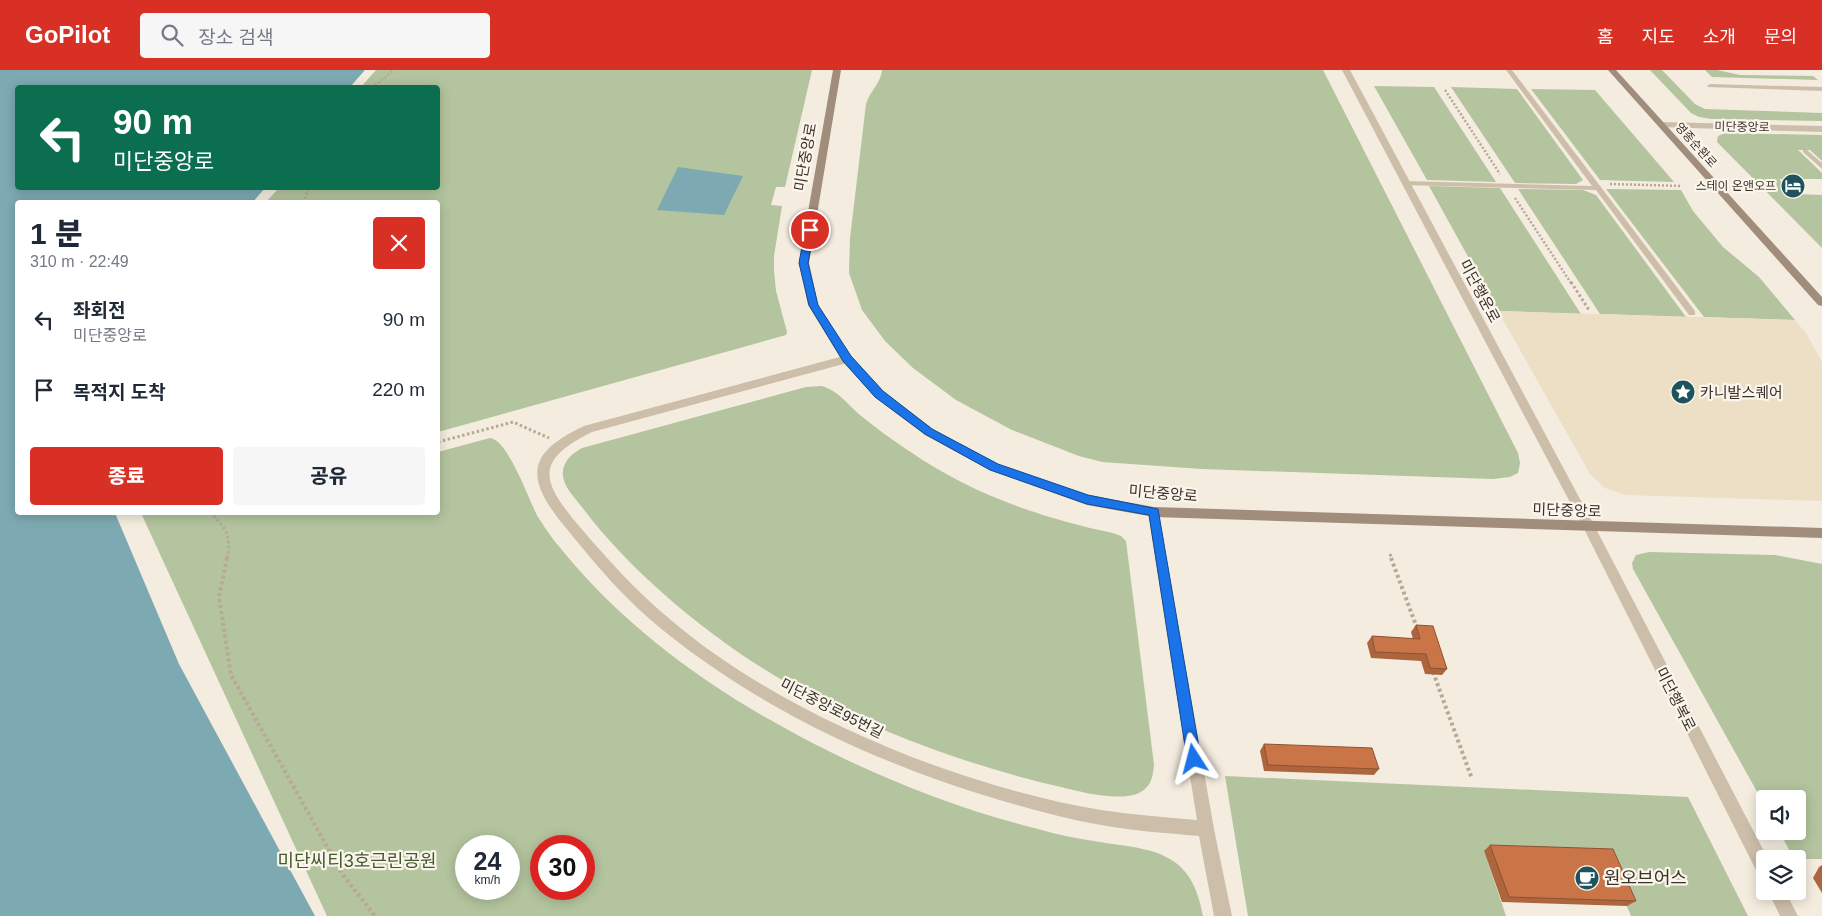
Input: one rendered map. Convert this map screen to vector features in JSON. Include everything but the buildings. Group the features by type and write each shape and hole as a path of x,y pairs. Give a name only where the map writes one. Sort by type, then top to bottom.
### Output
{"street":[{"name":"미단중앙로","path":"837,70 804,263 813,305 847,359 879,394 929,432 994,467 1087,500 1154,512 1822,533"},
{"name":"미단행운로","path":"1346,70 1589,527"},
{"name":"영종순환로","path":"1612,70 1822,303"},
{"name":"미단중앙로","path":"1662,126 1822,129"},
{"name":"미단중앙로95번길","path":"847,359 581,432 562,443 546,460 542,476 549,495 594,554 643,604 710,658 800,712 882,752 932,772 991,791 1090,815 1206,829"},
{"path":"1154,512 1206,829 1223,916"},
{"name":"미단행복로","path":"1589,527 1756,853"},
{"path":"1781,900 1789,916"}],"lane":[{"path":"1508,70 1692,313"},
{"path":"1710,86 1822,89"},
{"path":"1805,150 1822,167"},
{"path":"1406,183 1596,186"}],"path":[{"path":"376,85 394,70"},
{"path":"1445,90 1589,310"},
{"path":"1596,186 1682,186"},
{"path":"440,441 513,422 562,443"},
{"path":"213,515 228,534 230,546 218,598 231,675 343,875 375,916"},
{"path":"1390,554 1419,635"},
{"path":"1432,671 1472,780"}],"green space":[{"path":"376,70 812,70 785,187 776,187 771,205 782,206 774,256 774,271 776,291 787,332 786,335 440,431 440,200 268,200 277,190 440,190 440,85 363,85"},
{"path":"882,70 1323,70 1518,453 1520,463 1518,473 1510,477 1493,479 1202,469 1102,462 1079,456 1012,430 956,400 913,368 885,341 862,310 849,273 850,238 866,104 880,79"},
{"path":"1650,70 1662,70 1695,104 1705,109 1822,113 1822,121 1712,119 1699,117 1691,113"},
{"path":"1705,70 1717,70 1740,75 1813,76 1818,80 1712,77"},
{"path":"1374,86 1434,87 1496,182 1427,180"},
{"path":"1451,87 1517,89 1583,180 1576,184 1515,183"},
{"path":"1531,89 1595,90 1674,182 1600,180"},
{"path":"1725,133 1822,135 1822,161 1810,150 1798,150 1822,173 1822,179 1779,179 1794,194 1822,195 1822,248 1717,142 1718,136"},
{"path":"1429,186 1500,188 1581,314 1498,311"},
{"path":"1518,189 1583,190 1596,195 1686,317 1600,314"},
{"path":"1606,189 1681,190 1693,211 1723,247 1759,277 1795,320 1704,317"},
{"path":"821,386 837,394 896,443 956,479 1032,512 1113,533 1121,536 1126,541 1154,765 1151,781 1143,791 1131,796 1121,797 1100,795 1027,779 993,769 927,747 863,721 800,690 741,654 681,609 627,559 603,533 572,495 564,481 563,471 565,463 582,448 806,387"},
{"name":"미단씨티3호근린공원","path":"490,438 497,441 511,459 543,525 587,579 643,632 704,679 736,700 803,738 860,766 918,791 1008,821 1084,840 1136,848 1162,855 1177,864 1189,877 1196,891 1203,916 327,916 142,515 440,515 440,451"},
{"path":"1649,552 1775,555 1822,564 1822,859 1806,859 1806,850 1789,850 1784,840 1806,840 1806,790 1756,790 1633,569 1632,563 1636,555"},
{"path":"1225,776 1688,797 1748,916 1631,916 1605,855 1484,851 1506,916 1248,916"}],"shaded area":[{"name":"카니발스퀘어","path":"1498,311 1795,320 1806,333 1822,362 1822,501 1626,495 1605,488 1590,474"}],"water":[{"path":"0,70 365,70 352,85 15,85 15,190 263,190 255,200 15,200 15,515 116,515 179,664 315,916 0,916"},
{"path":"678,167 743,176 724,215 657,210"}],"place":[{"name":"스테이 온앤오프","path":"1793,186"},
{"name":"카니발스퀘어","path":"1683,392"},
{"name":"원오브어스","path":"1587,878"}],"route":[{"path":"810,230 804,263 813,305 847,359 879,394 929,432 994,467 1087,500 1154,512 1194,759"}]}
